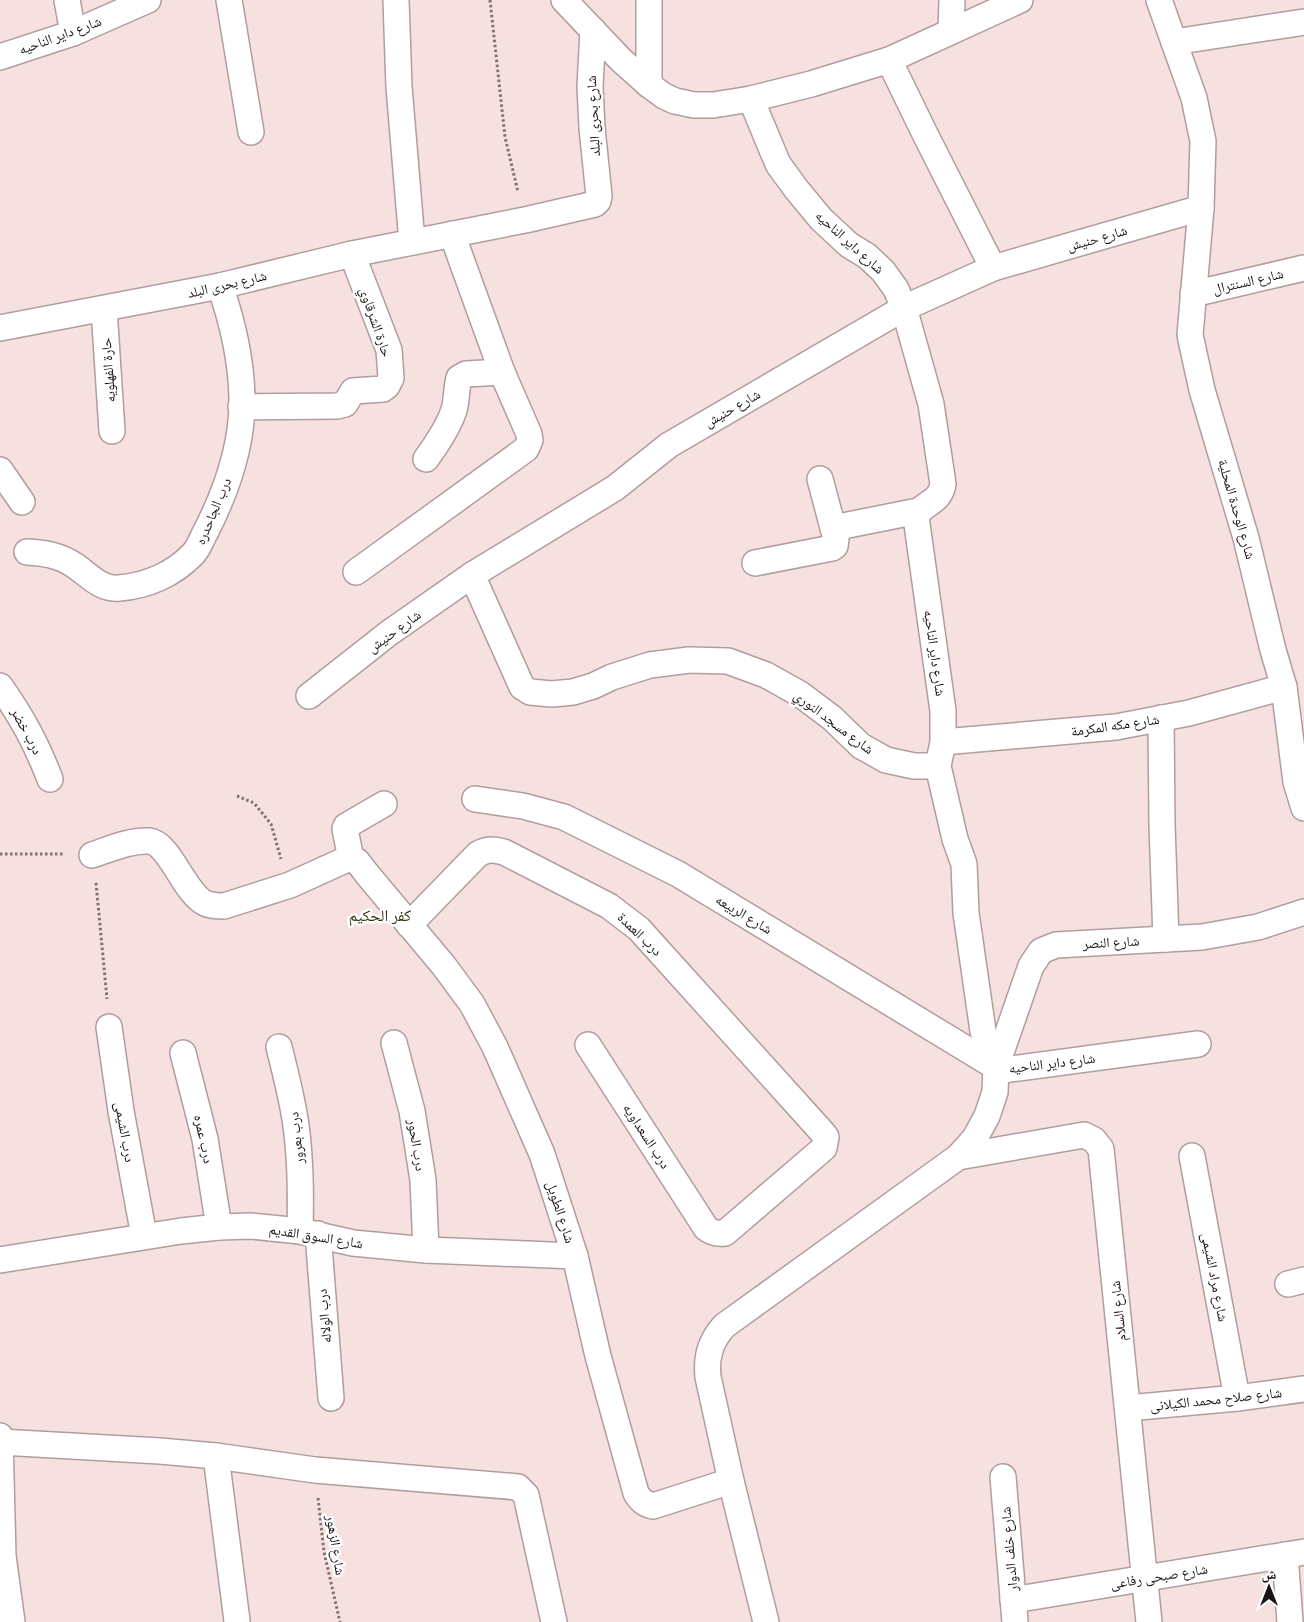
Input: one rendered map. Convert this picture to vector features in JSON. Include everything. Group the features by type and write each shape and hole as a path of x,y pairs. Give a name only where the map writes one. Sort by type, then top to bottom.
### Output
{"street":[{"path":"67,0 72,33"},
{"name":"شارع داير الناحيه","path":"0,56 72,33 148,0"},
{"path":"229,0 251,132"},
{"path":"396,0 399,87 412,242"},
{"path":"564,0 621,60 649,85 664,96 675,101 694,105 713,105 751,99 811,84 889,60 1020,0"},
{"path":"649,0 649,85"},
{"path":"951,31 952,0"},
{"path":"1159,0 1194,98 1203,141 1201,208"},
{"path":"1174,42 1304,22"},
{"name":"شارع بحرى البلد","path":"0,328 220,286 352,254 525,220 595,204 599,196 590,86 593,30"},
{"path":"889,60 993,268"},
{"name":"شارع داير الناحيه","path":"751,99 778,164 797,190 821,219 849,245 867,256 883,271 896,288 904,308 931,404 943,484 936,500 918,512 916,522 943,711 943,742 938,766 955,839 964,864 966,913 977,998 991,1059 996,1067 1003,1070 1198,1044"},
{"name":"شارع حنيش","path":"309,696 389,633 472,575 615,488 670,445 904,308 993,268 1201,208"},
{"name":"شارع الوحدة المحلية","path":"1201,208 1190,335 1202,390 1246,538 1273,650 1284,687 1304,808"},
{"path":"356,572 526,449 530,440 502,372 452,234"},
{"name":"حارة الشرقاوي","path":"241,407 338,406 345,404 353,391 383,389 387,386 391,378 389,350 352,254"},
{"name":"شارع السنترال","path":"1193,294 1304,268"},
{"name":"درب الجاحدره","path":"27,552 44,553 60,557 96,582 117,588 146,584 172,572 194,553 221,497 232,467 239,437 241,407 240,360 232,323 220,286"},
{"name":"حارة الفهلويه","path":"104,309 112,431"},
{"path":"426,459 449,423 454,409 459,378 466,374 502,372"},
{"path":"0,470 22,502"},
{"path":"755,563 832,548 836,543 820,479"},
{"path":"833,528 918,512"},
{"name":"شارع مسجد النوري","path":"472,575 522,687 530,692 552,694 572,692 650,665 689,660 728,661 766,675 800,694 832,718 861,746 886,760 914,766 938,766"},
{"name":"درب خضر","path":"0,686 20,714 37,746 50,779"},
{"name":"شارع مكه المكرمة","path":"943,742 1116,727 1189,713 1284,687"},
{"path":"1161,718 1166,939"},
{"name":"شارع الربيعه","path":"475,799 523,806 564,817 678,874 996,1067"},
{"path":"92,855 120,845 151,841 159,844 199,899 206,904 224,906 290,886 327,868 359,867 345,830 346,826 384,804"},
{"name":"درب العمدة","path":"409,925 478,854 492,849 504,852 609,906 639,929 826,1137 824,1148 725,1233 718,1234 706,1228"},
{"name":"شارع الطويل","path":"359,867 444,966 472,1004 495,1047 542,1154 575,1256 598,1356 636,1493 646,1504 653,1506 731,1481"},
{"name":"شارع النصر","path":"996,1067 1031,966 1041,951 1056,945 1202,937 1229,933 1258,927 1304,912"},
{"name":"درب الشيمى","path":"109,1027 144,1236"},
{"name":"درب الحور","path":"394,1043 412,1110 423,1180 426,1250"},
{"name":"درب السعداويه","path":"588,1045 706,1228"},
{"name":"درب بعرور","path":"279,1047 296,1119 301,1193 309,1233"},
{"name":"درب عمره","path":"183,1054 205,1139 219,1227"},
{"path":"766,1622 731,1481 708,1377 706,1363 709,1350 715,1337 724,1326 958,1157 975,1138 987,1116 995,1092 996,1067"},
{"name":"شارع السلام","path":"958,1157 1084,1135 1094,1140 1101,1149 1149,1622"},
{"name":"شارع مراد الشيمى","path":"1192,1156 1237,1398"},
{"name":"شارع السوق القديم","path":"0,1260 144,1236 219,1227 251,1226 309,1233 353,1242 426,1250 575,1256"},
{"name":"درب الولاله","path":"309,1233 331,1398"},
{"name":"شارع صلاح محمد الكيلانى","path":"1128,1408 1237,1398 1304,1389"},
{"path":"0,1436 3,1556 12,1622"},
{"path":"0,1442 160,1451 216,1456 315,1470 518,1487 526,1495 554,1622"},
{"path":"216,1456 237,1621"},
{"name":"شارع خلف الدوار","path":"1003,1477 1014,1611"},
{"path":"1290,1622 1295,1554"},
{"name":"شارع صبحى رفاعى","path":"1014,1611 1145,1578 1295,1554"}],"path":[{"path":"490,0 505,137 525,220"},
{"path":"237,796 254,803 271,824 290,886"},
{"path":"0,854 92,855 101,926 109,1027"},
{"name":"شارع الزهور","path":"315,1470 324,1552 340,1622"}],"district":[{"name":"كفر الحكيم","path":"380,915"}]}
